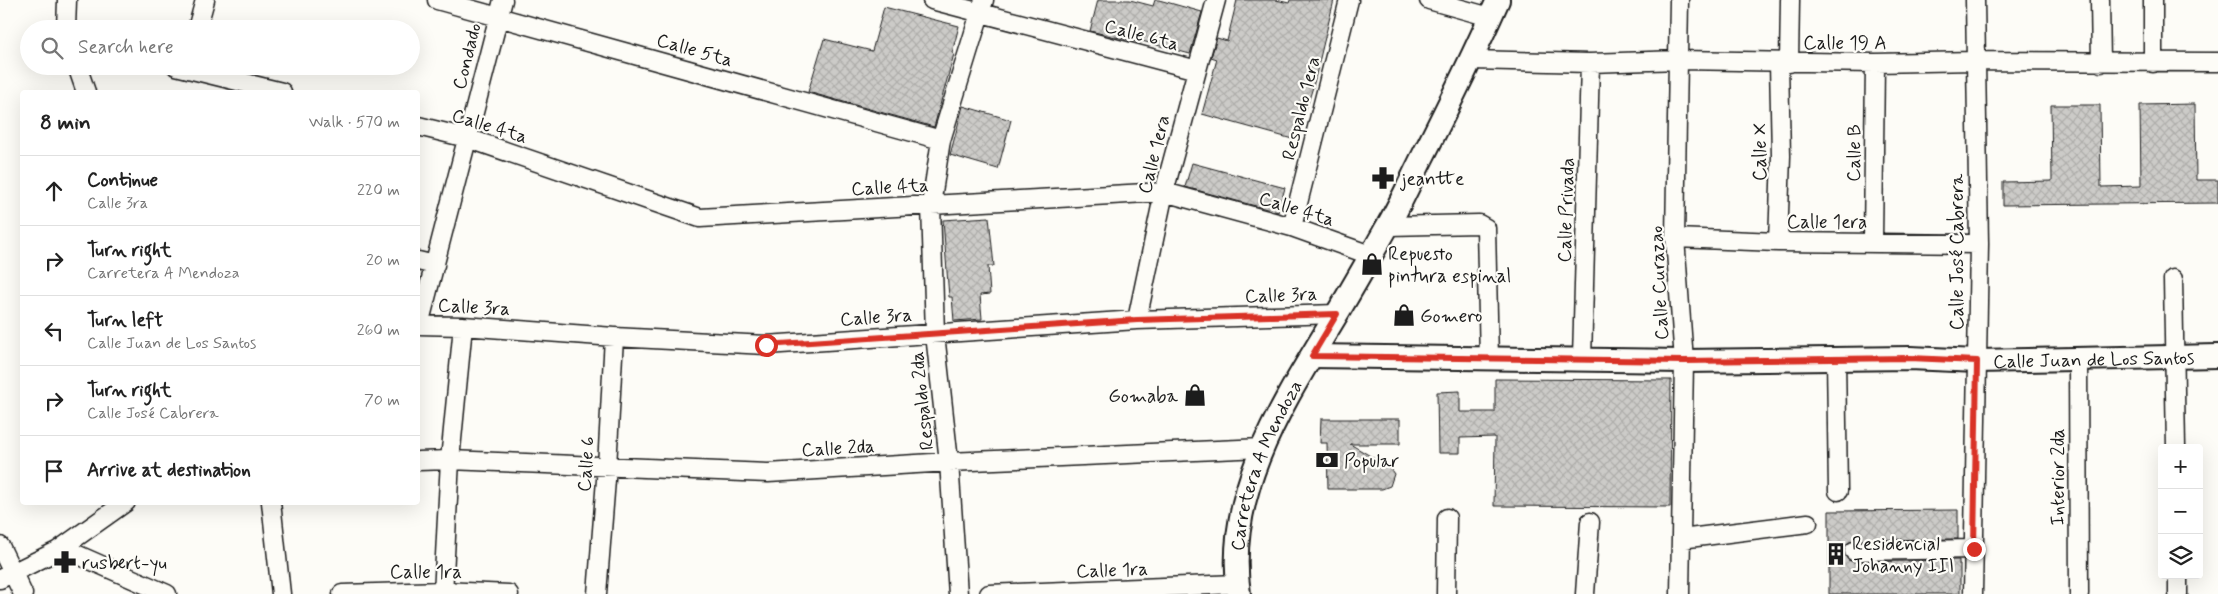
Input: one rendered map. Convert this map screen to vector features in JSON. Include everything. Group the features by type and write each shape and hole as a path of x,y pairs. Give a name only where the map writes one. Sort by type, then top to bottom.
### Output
{"street":[{"path":"66,20 67,0"},
{"path":"199,20 205,0"},
{"name":"Calle 5ta","path":"437,0 500,8 941,140"},
{"name":"Calle 6ta","path":"932,0 982,7 1197,70"},
{"name":"Calle 1era","path":"1137,320 1164,192 1216,0"},
{"name":"Respaldo 1era","path":"1292,227 1349,0"},
{"path":"1429,0 1494,9"},
{"name":"Calle Curazao","path":"1679,0 1675,238 1684,361 1680,594"},
{"name":"Calle X","path":"1778,242 1784,63 1790,0"},
{"name":"Calle José Cabrera","path":"1973,594 1979,244 1975,0"},
{"path":"2100,0 2102,63"},
{"path":"2153,63 2154,0"},
{"name":"Respaldo 2da","path":"958,594 949,462 935,334 931,205 941,140 982,7"},
{"name":"Condado","path":"420,318 468,138 500,8"},
{"name":"Carretera A Mendoza","path":"1238,589 1238,554 1244,500 1262,448 1290,392 1388,226 1471,60 1494,9"},
{"name":"Calle 19 A","path":"1471,60 1590,63 1679,60 1875,64 1975,61 2218,62"},
{"name":"Calle Privada","path":"1582,359 1590,63"},
{"name":"Calle B","path":"1873,242 1875,64"},
{"path":"80,75 85,90"},
{"path":"215,75 274,90"},
{"name":"Calle 4ta","path":"420,126 468,138 700,218 1164,192 1292,227 1370,255"},
{"path":"1388,226 1479,224 1486,228 1489,360"},
{"name":"Calle 1era","path":"1675,238 1778,242 1979,244"},
{"path":"420,261 435,265"},
{"path":"2173,279 2176,444"},
{"name":"Calle 3ra","path":"420,325 463,326 614,337 766,345 1137,320 1337,314"},
{"path":"443,593 450,460 463,326"},
{"name":"Calle 6","path":"597,594 607,467 614,337"},
{"name":"Calle Juan de Los Santos","path":"1312,356 1489,360 1684,361 1836,358 1977,361 2218,356"},
{"path":"1836,358 1838,491"},
{"name":"Interior 2da","path":"2078,359 2079,594"},
{"name":"Calle 2da","path":"420,461 450,460 768,473 949,462 1262,448"},
{"path":"6,576 57,551 123,505"},
{"path":"271,505 281,594"},
{"path":"1446,594 1447,518"},
{"path":"1585,594 1590,522"},
{"path":"1681,539 1808,523"},
{"path":"0,546 6,576 23,594"},
{"path":"1854,551 1974,549"},
{"path":"57,551 76,554 167,594"},
{"path":"2178,579 2178,594"},
{"name":"Calle 1ra","path":"989,594 1238,589"},
{"name":"Calle 1ra","path":"342,594 510,594"}],"building":[{"path":"1098,0 1130,0 1153,6 1155,0 1159,0 1202,12 1190,54 1142,41 1141,43 1090,31"},
{"path":"1237,0 1276,0 1289,3 1290,0 1334,0 1313,87 1296,140 1202,114 1217,59 1211,57 1217,38 1227,41"},
{"path":"884,7 959,26 952,53 954,54 934,127 808,92 824,39 872,51"},
{"path":"2195,104 2196,180 2218,180 2218,203 2003,205 2003,182 2052,181 2051,105 2100,105 2101,187 2141,186 2140,105"},
{"path":"963,106 1011,120 998,169 950,155"},
{"path":"1192,163 1285,188 1278,212 1185,187"},
{"path":"989,217 994,266 988,266 990,294 980,295 982,319 954,321 952,297 949,297 943,220"},
{"path":"1495,379 1671,380 1670,507 1494,506 1495,437 1460,438 1460,453 1438,453 1437,392 1460,391 1460,412 1495,412"},
{"path":"1321,419 1400,419 1400,444 1350,444 1389,467 1394,474 1390,486 1382,489 1328,489 1327,443 1320,443"},
{"name":"Residencial Johanny III","path":"1958,510 1958,539 1854,540 1845,545 1843,552 1848,560 1854,562 1959,560 1960,594 1829,594 1829,511"}],"place":[{"name":"jeantte","path":"1383,178"},
{"name":"Repuesto pintura espinal","path":"1372,264"},
{"name":"Gomero","path":"1404,315"},
{"name":"Gomaba","path":"1195,395"},
{"name":"Popular","path":"1327,460"},
{"name":"Residencial Johanny III","path":"1836,554"},
{"name":"rusbert-yu","path":"65,562"}],"route":[{"path":"766,345 1137,320 1337,314 1312,356 1489,360 1684,361 1910,358 1977,361 1974,549"}]}
